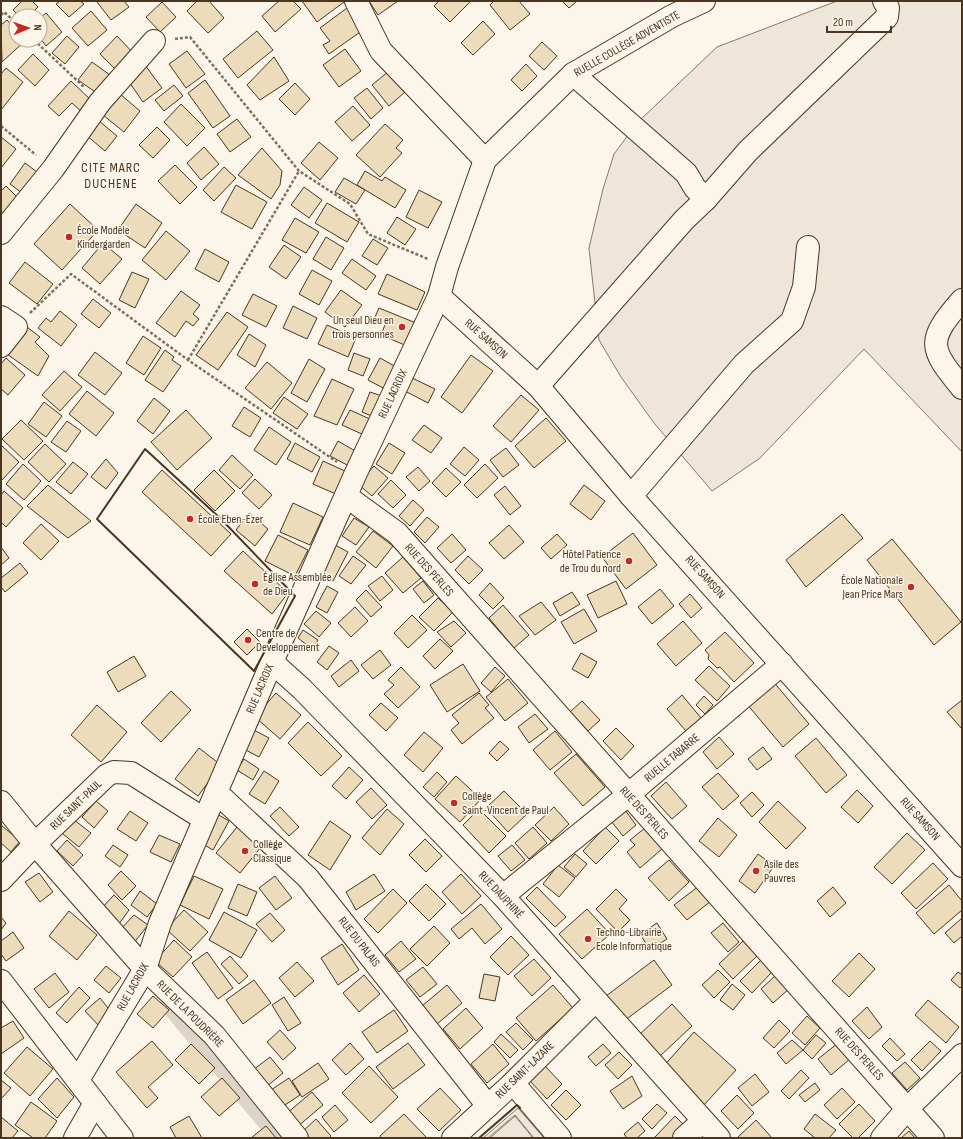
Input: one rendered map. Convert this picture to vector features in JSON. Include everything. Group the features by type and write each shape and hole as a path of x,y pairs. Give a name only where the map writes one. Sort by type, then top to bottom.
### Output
{"street":[{"path":"356,1 381,51 485,160"},
{"name":"RUELLE COLLÈGE ADVENTISTE","path":"485,160 573,74 672,16 704,1"},
{"path":"538,386 684,220 706,199 748,151 887,17 888,8 884,1"},
{"path":"1,233 53,169 100,102 154,41"},
{"path":"573,74 686,173 706,199"},
{"name":"RUE LACROIX","path":"78,1080 145,969 160,923 272,662 355,475 439,296 447,267 485,160"},
{"path":"631,496 744,364 792,321 804,287 808,247"},
{"name":"RUE SAMSON","path":"439,296 538,386 631,496 962,866"},
{"path":"962,300 951,312 937,334 936,351 943,366 962,388"},
{"path":"1,346 8,322"},
{"name":"RUE DES PERLES","path":"346,496 397,533 934,1138"},
{"name":"RUE DAUPHINÉ","path":"272,662 302,689 503,896 595,1001 719,1138"},
{"name":"RUELLE TABARRE","path":"503,896 628,795 782,664"},
{"name":"RUE SAINT-PAUL","path":"1,880 35,844 107,775 114,772 131,773 204,819"},
{"name":"RUE DU PALAIS","path":"216,792 308,878 488,1106"},
{"name":"RUE DE LA POUDRIÈRE","path":"1,802 35,844 145,969 214,1035 297,1138"},
{"path":"1,981 122,1138"},
{"name":"RUE SAINT-LAZARE","path":"453,1138 513,1083 595,1001"},
{"path":"882,1138 908,1108 962,1055"},
{"path":"513,1083 560,1138"},
{"path":"74,1138 95,1103"},
{"path":"684,1138 703,1121"}],"path":[{"path":"154,41 190,37 299,171 350,204 368,234 447,267"},
{"path":"43,48 100,102"},
{"path":"1,126 53,169"},
{"path":"188,360 299,171"},
{"path":"8,322 71,274 188,360 355,475"}],"shaded area":[{"path":"837,1 962,1 962,452 864,349 760,458 712,491 654,423 621,377 599,340 589,248 603,189 614,154 638,122 717,47"},
{"path":"518,1108 544,1138 534,1138 515,1115 488,1138 483,1138"},
{"path":"515,1116 533,1138 490,1138"}],"building":[{"path":"22,1 32,1 38,7 37,8 15,8"},
{"path":"60,1 80,1 84,4 69,17 56,4"},
{"path":"124,1 129,7 111,20 97,2"},
{"path":"197,1 209,1 224,18 208,33 187,11"},
{"path":"279,1 293,1 301,9 275,32 262,16"},
{"path":"302,1 344,1 344,2 317,22"},
{"path":"369,1 398,1 378,15"},
{"path":"439,1 470,2 450,22 434,6"},
{"path":"494,1 519,1 530,14 510,30 490,5"},
{"path":"562,1 577,1 569,8"},
{"path":"162,2 176,17 160,32 146,17"},
{"path":"347,8 363,30 329,54 323,45 330,41 320,28"},
{"path":"91,11 107,30 88,46 72,28"},
{"path":"48,15 62,32 48,44"},
{"path":"7,20 8,21 8,48 17,48 2,62 1,25"},
{"path":"483,21 495,34 473,55 461,43"},
{"path":"257,31 273,50 238,78 223,59"},
{"path":"67,36 79,47 65,64 52,53"},
{"path":"117,36 136,56 119,73 100,54"},
{"path":"542,42 557,56 544,70 529,56"},
{"path":"345,49 361,71 339,87 323,65"},
{"path":"187,51 205,74 186,88 169,64"},
{"path":"33,54 49,70 35,86 18,70"},
{"path":"274,57 289,81 260,100 247,85"},
{"path":"92,62 114,78 101,96 78,80"},
{"path":"526,64 537,76 522,91 511,80"},
{"path":"145,65 162,88 143,102 127,79"},
{"path":"6,68 23,82 1,110 1,74"},
{"path":"389,71 405,92 389,106 372,85"},
{"path":"205,80 230,116 213,128 188,93"},
{"path":"71,81 93,102 83,113 72,103 59,116 48,106"},
{"path":"295,83 310,99 295,115 279,99"},
{"path":"174,85 183,96 164,111 155,100"},
{"path":"367,88 383,108 371,119 354,98"},
{"path":"120,94 140,111 124,132 103,115"},
{"path":"181,104 205,128 187,146 164,122"},
{"path":"353,106 370,125 352,141 335,122"},
{"path":"237,119 251,137 230,152 217,134"},
{"path":"98,120 117,136 105,151 86,135"},
{"path":"385,124 403,140 396,148 402,153 380,177 356,155"},
{"path":"157,127 170,140 153,158 139,145"},
{"path":"1,137 16,149 1,168"},
{"path":"319,142 338,158 320,180 301,163"},
{"path":"204,147 219,164 201,180 187,163"},
{"path":"262,148 282,171 280,185 271,199 238,175"},
{"path":"25,163 41,175 26,196 10,184"},
{"path":"175,165 197,187 180,204 158,181"},
{"path":"224,167 236,178 214,201 203,190"},
{"path":"365,171 382,181 385,177 406,190 395,208 357,185"},
{"path":"344,178 365,190 356,204 335,192"},
{"path":"236,185 267,202 252,229 221,212"},
{"path":"6,186 19,199 1,218 1,191"},
{"path":"304,187 322,200 309,218 291,205"},
{"path":"419,190 442,202 428,228 406,217"},
{"path":"327,203 359,222 347,242 315,223"},
{"path":"70,204 98,230 62,270 34,244"},
{"path":"136,204 162,223 145,248 118,230"},
{"path":"397,217 416,229 405,245 387,233"},
{"path":"295,218 319,232 306,253 282,240"},
{"path":"166,231 190,251 166,280 142,260"},
{"path":"326,237 344,248 331,270 313,259"},
{"path":"373,239 388,248 377,265 362,256"},
{"path":"103,243 122,259 100,284 82,268"},
{"path":"284,245 301,257 286,279 269,267"},
{"path":"205,249 229,262 219,282 195,269"},
{"path":"352,259 376,276 366,290 342,273"},
{"path":"25,262 53,284 37,304 9,283"},
{"path":"312,270 332,281 319,305 299,294"},
{"path":"132,272 149,279 135,308 119,300"},
{"path":"387,274 425,292 417,310 378,294"},
{"path":"341,290 362,305 345,327 325,312"},
{"path":"181,291 200,305 193,314 199,319 193,326 186,321 175,337 156,323"},
{"path":"253,294 277,306 266,327 242,315"},
{"path":"93,299 111,313 99,328 81,314"},
{"path":"293,306 317,318 307,339 283,328"},
{"path":"379,308 416,323 407,346 381,335 386,322 375,317"},
{"path":"60,311 77,325 61,346 38,328 46,318 51,322"},
{"path":"227,312 248,327 218,370 196,355"},
{"path":"327,325 356,338 348,357 318,344"},
{"path":"27,327 40,337 35,342 49,356 38,376 4,352"},
{"path":"249,334 266,345 255,367 237,355"},
{"path":"143,336 161,348 144,375 126,363"},
{"path":"165,350 174,357 172,360 181,366 163,392 145,380"},
{"path":"95,352 122,373 105,395 78,375"},
{"path":"354,353 370,359 363,376 348,370"},
{"path":"471,355 493,371 462,413 441,397"},
{"path":"6,358 25,375 8,395 1,389 1,364"},
{"path":"380,358 398,368 387,390 368,380"},
{"path":"309,359 325,369 307,402 291,393"},
{"path":"267,362 292,383 271,409 245,388"},
{"path":"64,371 82,387 60,411 42,395"},
{"path":"410,377 435,389 428,403 403,390"},
{"path":"332,379 354,389 337,425 314,416"},
{"path":"87,391 114,413 96,436 69,414"},
{"path":"370,392 382,396 374,417 362,412"},
{"path":"521,395 539,410 511,442 493,426"},
{"path":"284,397 308,414 297,429 273,413"},
{"path":"154,398 170,411 153,434 137,421"},
{"path":"44,402 62,416 46,437 28,424"},
{"path":"244,407 261,418 250,437 232,426"},
{"path":"186,410 212,438 177,470 151,442"},
{"path":"350,410 372,420 364,435 342,425"},
{"path":"546,418 566,441 534,468 515,446"},
{"path":"21,420 43,441 24,460 2,439"},
{"path":"67,421 81,431 66,452 51,442"},
{"path":"424,425 442,438 431,453 412,440"},
{"path":"269,427 291,442 276,465 254,450"},
{"path":"338,441 357,452 349,466 330,456"},
{"path":"295,443 320,457 312,472 287,459"},
{"path":"389,443 405,453 392,474 376,464"},
{"path":"45,444 66,464 49,482 28,462"},
{"path":"1,445 19,462 1,481"},
{"path":"464,447 479,460 465,476 450,464"},
{"path":"506,448 519,465 503,477 490,460"},
{"path":"232,455 253,475 240,489 219,470"},
{"path":"106,459 118,473 106,489 91,477"},
{"path":"323,461 347,472 338,495 313,484"},
{"path":"73,462 88,474 71,494 56,482"},
{"path":"23,464 41,481 24,500 6,484"},
{"path":"485,464 498,478 477,498 464,485"},
{"path":"374,466 388,478 372,496 358,484"},
{"path":"418,467 430,481 419,491 406,477"},
{"path":"446,468 461,482 446,497 432,483"},
{"path":"162,470 231,534 211,556 142,492"},
{"path":"214,470 235,491 215,511 194,490"},
{"path":"255,479 272,495 259,509 242,493"},
{"path":"391,480 406,495 393,508 378,494"},
{"path":"48,485 91,521 68,538 27,506"},
{"path":"584,485 605,501 591,520 570,504"},
{"path":"505,486 521,506 510,515 494,495"},
{"path":"4,491 23,508 6,527 1,522 1,495"},
{"path":"413,500 424,510 410,526 399,516"},
{"path":"293,503 323,517 310,545 280,532"},
{"path":"249,513 268,529 255,546 236,530"},
{"path":"842,514 863,538 806,587 786,560"},
{"path":"427,517 439,527 425,543 414,532"},
{"path":"354,518 369,527 356,545 342,536"},
{"path":"41,524 59,541 41,560 23,543"},
{"path":"509,525 524,542 504,559 489,543"},
{"path":"373,531 393,546 376,568 356,552"},
{"path":"633,533 657,565 626,589 602,557"},
{"path":"452,534 466,550 451,563 437,548"},
{"path":"557,534 567,545 551,559 541,548"},
{"path":"278,535 308,550 295,576 265,561"},
{"path":"892,539 961,622 934,645 867,560"},
{"path":"335,545 348,552 333,581 319,574"},
{"path":"1,547 9,558 1,565"},
{"path":"243,551 288,593 272,614 224,571"},
{"path":"353,556 366,565 351,584 339,576"},
{"path":"468,556 483,570 469,584 455,570"},
{"path":"403,557 421,578 403,593 385,573"},
{"path":"20,563 28,573 5,592 1,587 1,578"},
{"path":"382,576 393,590 380,601 368,586"},
{"path":"423,581 434,595 424,603 413,589"},
{"path":"616,581 627,604 598,618 587,595"},
{"path":"490,583 504,598 493,609 479,595"},
{"path":"327,586 338,592 327,613 316,607"},
{"path":"660,589 674,606 652,624 638,607"},
{"path":"366,590 382,607 371,617 356,600"},
{"path":"572,592 580,604 560,616 553,603"},
{"path":"690,594 702,608 691,618 679,604"},
{"path":"438,598 453,612 434,631 419,617"},
{"path":"541,602 556,620 535,635 519,616"},
{"path":"503,605 529,635 514,648 489,618"},
{"path":"355,607 368,621 351,637 338,623"},
{"path":"584,609 597,631 574,644 561,622"},
{"path":"316,611 331,623 319,637 304,624"},
{"path":"412,615 427,630 408,648 394,633"},
{"path":"454,621 466,633 451,647 437,632"},
{"path":"683,621 702,643 676,666 657,644"},
{"path":"247,629 260,642 247,655 234,642"},
{"path":"303,630 318,640 312,649 298,638"},
{"path":"725,632 754,663 734,682 720,667 717,668 708,659 709,655 705,650"},
{"path":"440,639 453,651 435,669 423,656"},
{"path":"329,646 339,653 327,670 317,662"},
{"path":"380,650 391,665 373,679 361,665"},
{"path":"581,653 597,662 588,678 572,669"},
{"path":"134,656 146,676 118,692 107,672"},
{"path":"351,660 359,671 339,687 331,676"},
{"path":"463,664 480,691 447,712 430,685"},
{"path":"709,666 730,686 717,701 695,680"},
{"path":"401,667 420,687 398,708 384,694 394,685 388,680"},
{"path":"495,667 505,676 491,692 481,683"},
{"path":"508,679 528,703 505,721 486,697"},
{"path":"772,680 809,724 783,747 746,703"},
{"path":"171,691 191,710 161,742 141,723"},
{"path":"276,693 301,715 280,739 255,717"},
{"path":"479,693 489,705 485,708 494,718 462,744 451,730 459,723 452,715"},
{"path":"682,695 701,718 686,731 667,709"},
{"path":"704,696 713,705 705,714 696,705"},
{"path":"962,700 962,729 947,712"},
{"path":"582,701 600,720 588,731 570,712"},
{"path":"381,703 398,718 386,731 369,715"},
{"path":"97,705 127,732 101,762 71,735"},
{"path":"535,714 548,729 529,743 518,727"},
{"path":"308,722 342,756 321,776 288,743"},
{"path":"616,728 634,746 621,760 603,741"},
{"path":"252,729 269,738 259,757 242,748"},
{"path":"555,731 572,752 550,770 533,750"},
{"path":"424,732 443,748 423,772 404,755"},
{"path":"719,737 734,754 717,769 703,752"},
{"path":"816,738 847,775 826,793 795,756"},
{"path":"500,741 509,749 497,761 489,753"},
{"path":"763,747 772,759 757,770 748,759"},
{"path":"199,748 221,765 198,796 175,779"},
{"path":"576,754 605,787 583,806 554,773"},
{"path":"244,759 259,769 253,780 237,770"},
{"path":"349,767 363,780 346,799 332,786"},
{"path":"264,771 279,781 265,804 249,794"},
{"path":"437,772 447,782 434,797 423,787"},
{"path":"718,773 739,796 723,810 702,787"},
{"path":"456,776 481,799 460,822 435,799"},
{"path":"666,782 687,806 672,819 651,796"},
{"path":"371,788 387,805 372,819 356,802"},
{"path":"857,790 873,806 858,823 841,807"},
{"path":"504,791 527,814 508,832 486,808"},
{"path":"752,792 764,805 752,817 740,803"},
{"path":"96,801 108,811 94,828 82,817"},
{"path":"778,801 806,828 786,849 759,822"},
{"path":"280,807 299,827 289,836 270,816"},
{"path":"554,807 569,824 551,841 535,825"},
{"path":"387,809 404,824 380,855 362,838"},
{"path":"479,809 506,836 489,853 463,825"},
{"path":"625,810 636,825 623,836 611,821"},
{"path":"130,811 148,823 136,841 117,829"},
{"path":"217,814 229,821 213,850 201,843"},
{"path":"69,816 91,833 79,847 58,830"},
{"path":"718,818 737,835 719,857 699,841"},
{"path":"330,821 351,836 330,870 308,855"},
{"path":"1,825 20,841 11,852 1,843"},
{"path":"237,827 261,847 240,873 216,853"},
{"path":"533,827 547,843 529,859 515,843"},
{"path":"605,827 619,841 596,864 583,851"},
{"path":"645,828 662,849 640,868 627,852 635,845 630,840"},
{"path":"907,833 925,850 892,884 874,867"},
{"path":"159,835 180,844 171,862 150,852"},
{"path":"425,839 442,856 426,872 409,855"},
{"path":"67,840 83,855 73,866 57,851"},
{"path":"113,845 128,855 120,867 105,856"},
{"path":"512,845 525,860 511,871 498,856"},
{"path":"575,854 587,864 576,877 564,867"},
{"path":"758,854 774,866 755,893 739,881"},
{"path":"669,860 689,882 669,901 648,878"},
{"path":"933,863 948,879 916,909 901,893"},
{"path":"558,865 575,878 559,897 543,884"},
{"path":"121,871 136,886 122,900 108,885"},
{"path":"39,873 53,892 40,902 25,882"},
{"path":"374,874 385,891 356,910 346,892"},
{"path":"461,874 481,896 462,914 442,892"},
{"path":"194,876 223,889 209,919 180,905"},
{"path":"275,876 292,898 276,910 259,888"},
{"path":"238,884 257,892 247,916 228,908"},
{"path":"426,884 446,904 429,921 409,901"},
{"path":"949,885 962,901 962,910 934,934 916,913"},
{"path":"699,886 711,901 687,920 674,905"},
{"path":"537,887 566,917 555,927 526,898"},
{"path":"833,887 846,903 830,917 817,901"},
{"path":"393,889 407,903 378,933 364,919"},
{"path":"616,889 627,900 619,909 630,920 618,932 596,909"},
{"path":"140,891 157,904 147,917 131,905"},
{"path":"114,895 129,910 116,928 100,910"},
{"path":"481,904 502,929 485,944 472,928 459,939 451,929"},
{"path":"587,909 610,934 582,959 559,934"},
{"path":"184,910 208,932 190,951 166,929"},
{"path":"69,911 97,935 77,960 49,936"},
{"path":"224,912 257,930 241,958 209,940"},
{"path":"270,913 285,930 272,942 256,924"},
{"path":"134,915 148,925 133,944 119,931"},
{"path":"1,917 6,923 1,930"},
{"path":"962,918 962,936 954,943 945,933"},
{"path":"657,923 667,939 650,950 640,934"},
{"path":"723,923 739,942 728,952 711,933"},
{"path":"434,926 450,943 427,966 410,949"},
{"path":"13,932 24,948 6,961 1,954 1,941"},
{"path":"511,936 529,955 508,975 490,957"},
{"path":"174,940 192,957 173,977 155,961"},
{"path":"401,941 416,959 399,972 385,955"},
{"path":"743,941 757,956 733,979 719,964"},
{"path":"342,944 359,970 338,985 321,958"},
{"path":"207,952 233,988 218,999 192,963"},
{"path":"859,953 875,969 849,997 832,981"},
{"path":"230,956 248,976 239,984 221,964"},
{"path":"534,959 551,978 532,996 514,976"},
{"path":"654,960 672,985 624,1021 606,996"},
{"path":"761,960 772,972 752,993 740,981"},
{"path":"297,962 314,981 295,997 279,978"},
{"path":"106,966 121,978 109,993 94,980"},
{"path":"423,967 437,984 420,997 406,980"},
{"path":"718,970 730,982 714,998 702,985"},
{"path":"958,972 962,975 962,986 960,988 951,980"},
{"path":"55,973 69,992 49,1008 34,989"},
{"path":"484,974 500,977 495,1001 479,998"},
{"path":"364,975 380,994 359,1012 343,993"},
{"path":"776,975 789,989 773,1003 761,989"},
{"path":"254,980 271,1003 243,1024 226,1000"},
{"path":"732,984 745,995 733,1010 720,1000"},
{"path":"447,985 462,1003 437,1024 422,1006"},
{"path":"553,985 573,1008 536,1041 516,1018"},
{"path":"79,987 90,998 67,1023 56,1013"},
{"path":"153,996 169,1010 153,1028 137,1014"},
{"path":"284,997 301,1023 288,1031 272,1005"},
{"path":"100,998 112,1013 101,1028 85,1011"},
{"path":"928,1000 959,1027 946,1043 915,1015"},
{"path":"672,1004 692,1026 658,1058 638,1036"},
{"path":"867,1007 882,1027 869,1039 852,1021"},
{"path":"466,1008 483,1028 460,1049 443,1029"},
{"path":"394,1010 408,1031 377,1053 362,1032"},
{"path":"807,1016 820,1028 805,1045 792,1033"},
{"path":"779,1020 790,1031 774,1048 763,1038"},
{"path":"13,1021 24,1038 1,1054 1,1028"},
{"path":"516,1023 533,1040 523,1050 506,1032"},
{"path":"280,1030 296,1048 283,1060 267,1042"},
{"path":"694,1032 736,1070 703,1106 662,1068"},
{"path":"501,1034 518,1050 510,1058 494,1042"},
{"path":"816,1035 826,1043 812,1059 803,1050"},
{"path":"890,1038 905,1054 897,1061 882,1046"},
{"path":"792,1040 803,1050 786,1064 777,1053"},
{"path":"152,1041 173,1065 148,1087 158,1098 147,1108 116,1072"},
{"path":"930,1041 941,1051 922,1071 911,1060"},
{"path":"350,1043 364,1059 346,1075 332,1060"},
{"path":"408,1043 425,1065 393,1089 376,1067"},
{"path":"838,1043 850,1059 831,1075 818,1059"},
{"path":"191,1044 215,1068 199,1084 175,1060"},
{"path":"493,1044 509,1064 487,1083 471,1064"},
{"path":"603,1044 611,1053 596,1066 588,1057"},
{"path":"27,1047 53,1069 30,1096 4,1073"},
{"path":"619,1052 632,1065 618,1079 605,1065"},
{"path":"270,1057 283,1073 266,1087 253,1070"},
{"path":"905,1062 920,1078 907,1090 892,1073"},
{"path":"318,1063 329,1079 302,1097 292,1081"},
{"path":"544,1065 562,1084 547,1099 529,1080"},
{"path":"369,1066 398,1097 371,1123 342,1093"},
{"path":"801,1070 809,1078 789,1099 781,1091"},
{"path":"755,1074 769,1092 752,1106 738,1088"},
{"path":"632,1076 642,1096 623,1109 610,1091"},
{"path":"57,1078 74,1097 57,1118 38,1099"},
{"path":"222,1078 240,1098 219,1116 201,1097"},
{"path":"289,1078 300,1095 282,1107 271,1090"},
{"path":"1,1080 11,1088 1,1099"},
{"path":"815,1083 820,1090 805,1102 799,1095"},
{"path":"440,1088 461,1110 439,1131 417,1109"},
{"path":"842,1088 855,1102 837,1119 824,1105"},
{"path":"566,1090 581,1105 566,1120 551,1105"},
{"path":"312,1092 323,1105 297,1127 286,1114"},
{"path":"737,1095 754,1113 738,1129 721,1111"},
{"path":"31,1102 57,1121 45,1138 33,1138 15,1125"},
{"path":"657,1104 667,1113 652,1129 642,1119"},
{"path":"859,1104 875,1121 858,1138 853,1138 839,1124"},
{"path":"335,1105 348,1120 334,1132 322,1117"},
{"path":"404,1114 427,1138 381,1138 380,1136"},
{"path":"815,1114 836,1130 829,1138 815,1138 804,1129"},
{"path":"189,1116 202,1138 176,1138 170,1127"},
{"path":"675,1116 684,1125 672,1138 656,1138 655,1137"},
{"path":"1,1117 18,1131 12,1138 1,1138"},
{"path":"316,1119 331,1136 329,1138 307,1138 302,1132"},
{"path":"756,1120 772,1138 737,1138"},
{"path":"638,1122 645,1131 637,1138 627,1138 624,1134"},
{"path":"266,1126 276,1138 251,1138"},
{"path":"909,1131 915,1138 901,1138"}],"waterway":[{"path":"171,1004 282,1138"}],"wall":[{"path":"145,449 221,519 295,596 254,671 97,519 145,449"},
{"path":"479,1138 517,1105 520,1108"}],"place":[{"name":"École Modèle Kindergarden","path":"69,237"},
{"name":"Un seul Dieu en trois personnes","path":"402,327"},
{"name":"École Eben-Ezer","path":"190,519"},
{"name":"Hôtel Patience de Trou du nord","path":"629,561"},
{"name":"Église Assemblée de Dieu","path":"255,584"},
{"name":"École Nationale Jean Price Mars","path":"911,587"},
{"name":"Centre de Developpement","path":"248,640"},
{"name":"Collège Saint-Vincent de Paul","path":"454,803"},
{"name":"Collège Classique","path":"245,851"},
{"name":"Asile des Pauvres","path":"756,871"},
{"name":"Techno-Librairie Ecole Informatique","path":"588,939"}],"district":[{"name":"CITE MARC DUCHENE","path":"111,176"}]}
